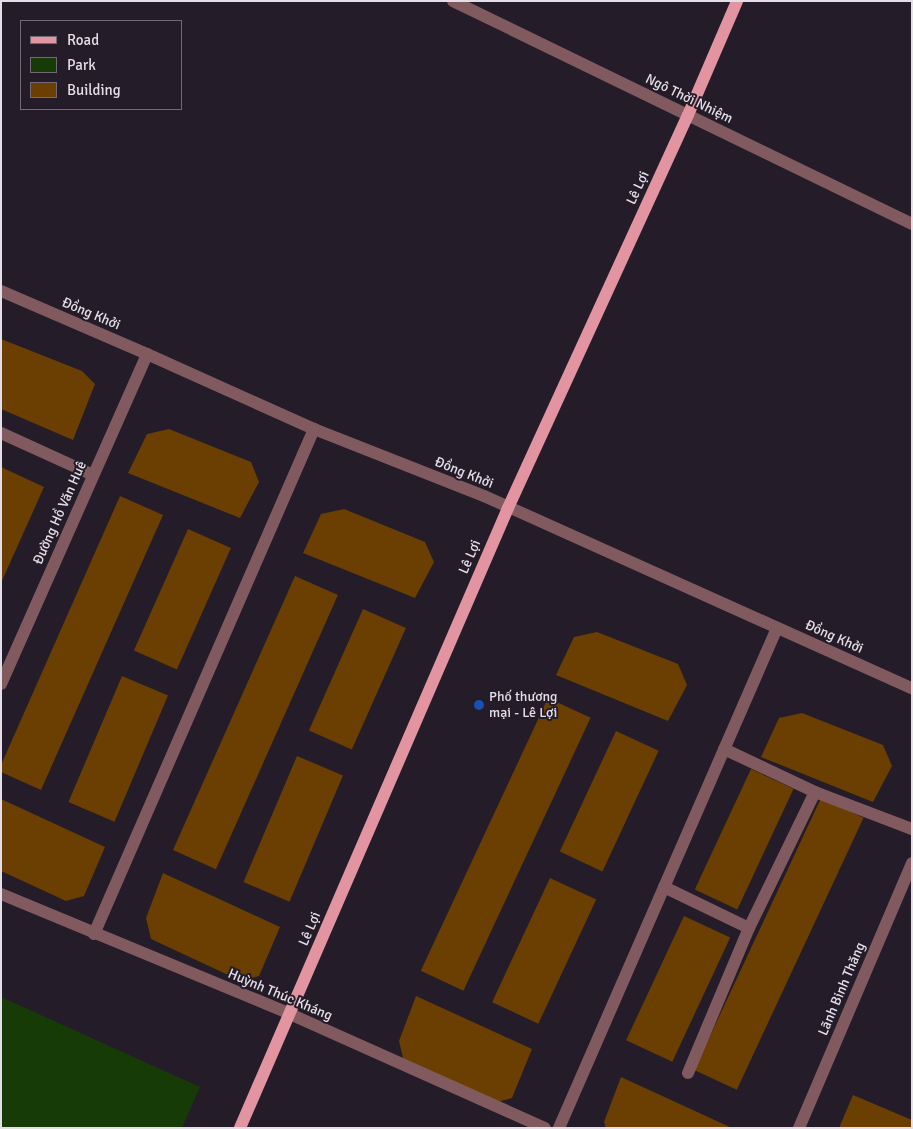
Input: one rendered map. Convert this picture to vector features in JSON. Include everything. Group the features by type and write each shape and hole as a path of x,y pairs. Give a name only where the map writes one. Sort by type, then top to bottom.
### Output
{"main road":[{"name":"Lê Lợi","path":"240,1128 508,508 688,115 737,1"}],"street":[{"name":"Ngô Thời Nhiệm","path":"454,1 912,224"},
{"name":"Đồng Khởi","path":"1,291 314,429 484,496 912,688"},
{"name":"Đường Hồ Văn Huê","path":"1,684 147,354"},
{"path":"94,934 314,429"},
{"path":"1,433 93,475"},
{"path":"559,1128 777,628"},
{"path":"724,749 815,792 912,829"},
{"path":"688,1073 749,928 815,792"},
{"name":"Lãnh Binh Thăng","path":"799,1128 912,863"},
{"path":"664,887 749,928"},
{"name":"Huỳnh Thúc Kháng","path":"1,894 290,1014 545,1128"}],"green space":[{"path":"1,997 200,1087 182,1128 1,1128"}],"building":[{"path":"1,339 82,371 95,384 73,440 1,409"},
{"path":"169,429 251,462 259,482 240,518 128,473 147,434"},
{"path":"1,467 44,487 1,583"},
{"path":"120,496 163,515 41,790 1,772 1,765"},
{"path":"344,509 425,542 434,562 415,598 303,553 321,514"},
{"path":"188,529 231,548 177,670 134,651"},
{"path":"295,576 338,595 216,869 173,850"},
{"path":"363,609 406,628 352,750 309,731"},
{"path":"597,632 678,664 687,685 668,721 556,675 574,637"},
{"path":"122,676 168,696 114,822 68,802"},
{"path":"548,698 591,718 463,991 421,971"},
{"path":"802,713 883,745 892,766 873,802 761,757 779,718"},
{"path":"616,731 659,751 602,871 560,852"},
{"path":"297,756 343,776 289,902 243,882"},
{"path":"751,769 794,789 737,909 695,890"},
{"path":"821,798 864,818 737,1090 694,1070"},
{"path":"1,799 105,847 84,896 66,901 1,871"},
{"path":"163,873 280,927 259,976 241,981 151,939 146,918"},
{"path":"550,878 596,900 538,1024 492,1002"},
{"path":"684,916 730,938 672,1062 626,1040"},
{"path":"416,996 532,1049 512,1098 494,1103 404,1062 399,1041"},
{"path":"621,1077 732,1128 606,1128 604,1122"},
{"path":"853,1095 912,1120 912,1128 839,1128"}],"place":[{"name":"Phố thương mại - Lê Lợi","path":"479,705"}]}
